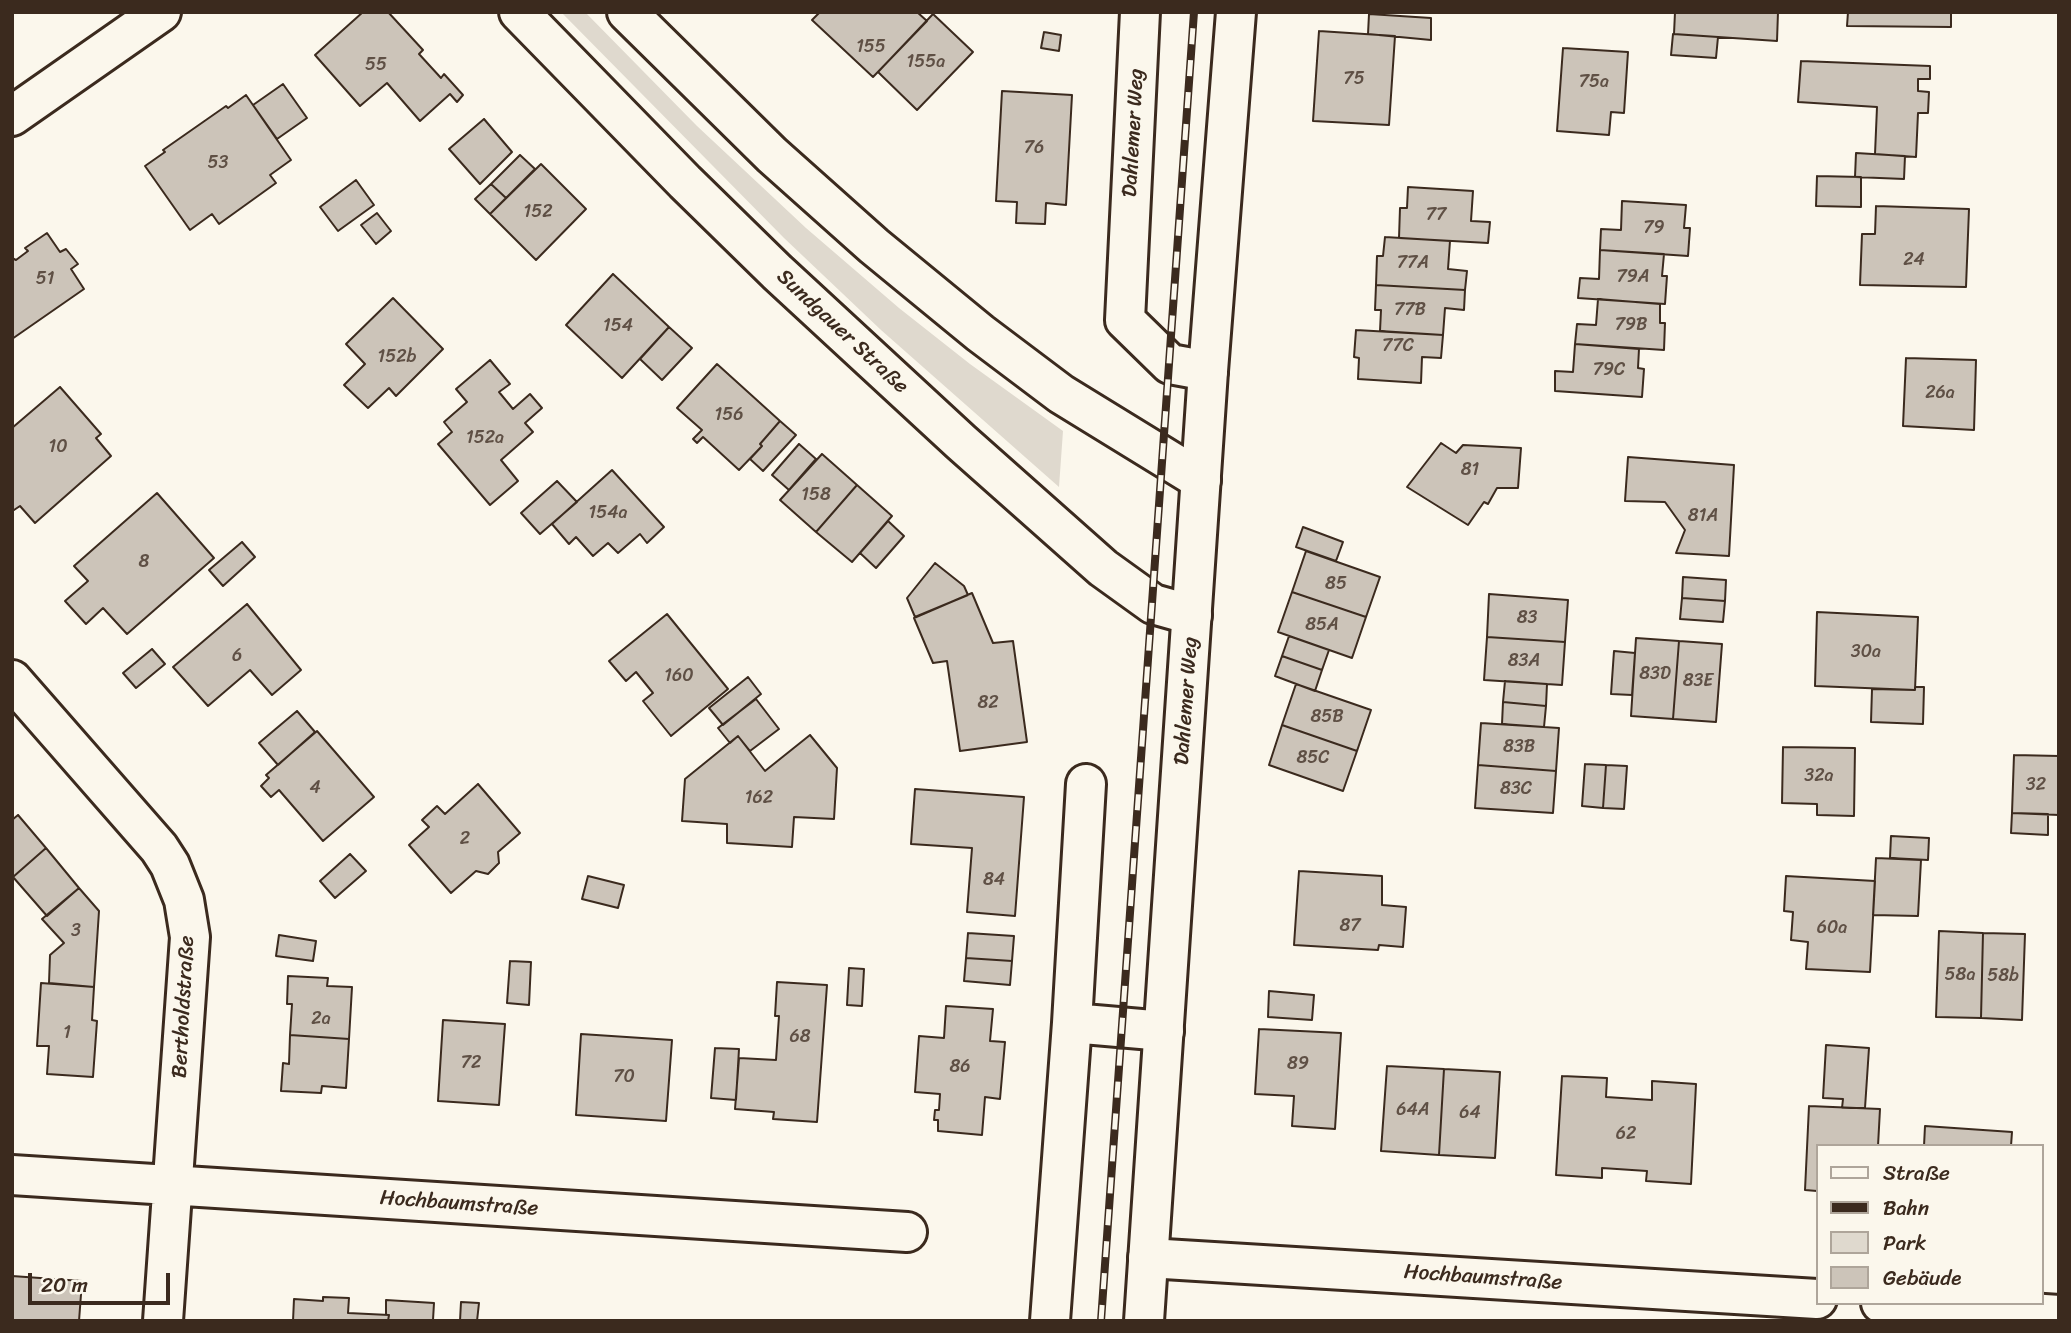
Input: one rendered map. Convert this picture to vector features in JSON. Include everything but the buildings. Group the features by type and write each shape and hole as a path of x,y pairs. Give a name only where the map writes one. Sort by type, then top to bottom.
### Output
{"street":[{"path":"12,116 161,12"},
{"name":"Sundgauer Straße","path":"519,12 646,144 776,272 961,442 1103,568 1153,604 1192,615"},
{"path":"627,12 772,155 874,246 980,333 1061,394 1201,480"},
{"name":"Dahlemer Weg","path":"1140,12 1125,320 1170,364 1208,371"},
{"name":"Dahlemer Weg","path":"1144,1321 1208,371 1236,12"},
{"name":"Bertholdstraße","path":"12,680 159,848 170,865 184,900 190,937 163,1321"},
{"path":"1050,1321 1086,784"},
{"path":"1072,1023 1164,1031"},
{"name":"Hochbaumstraße","path":"12,1175 907,1232"},
{"name":"Hochbaumstraße","path":"1148,1258 1815,1299"},
{"path":"1911,1305 2059,1315"}],"green space":[{"path":"561,12 585,12 697,126 806,228 899,308 970,364 1063,431 1059,487 881,330 784,238"}],"railway":[{"path":"1101,1321 1194,12"}]}
